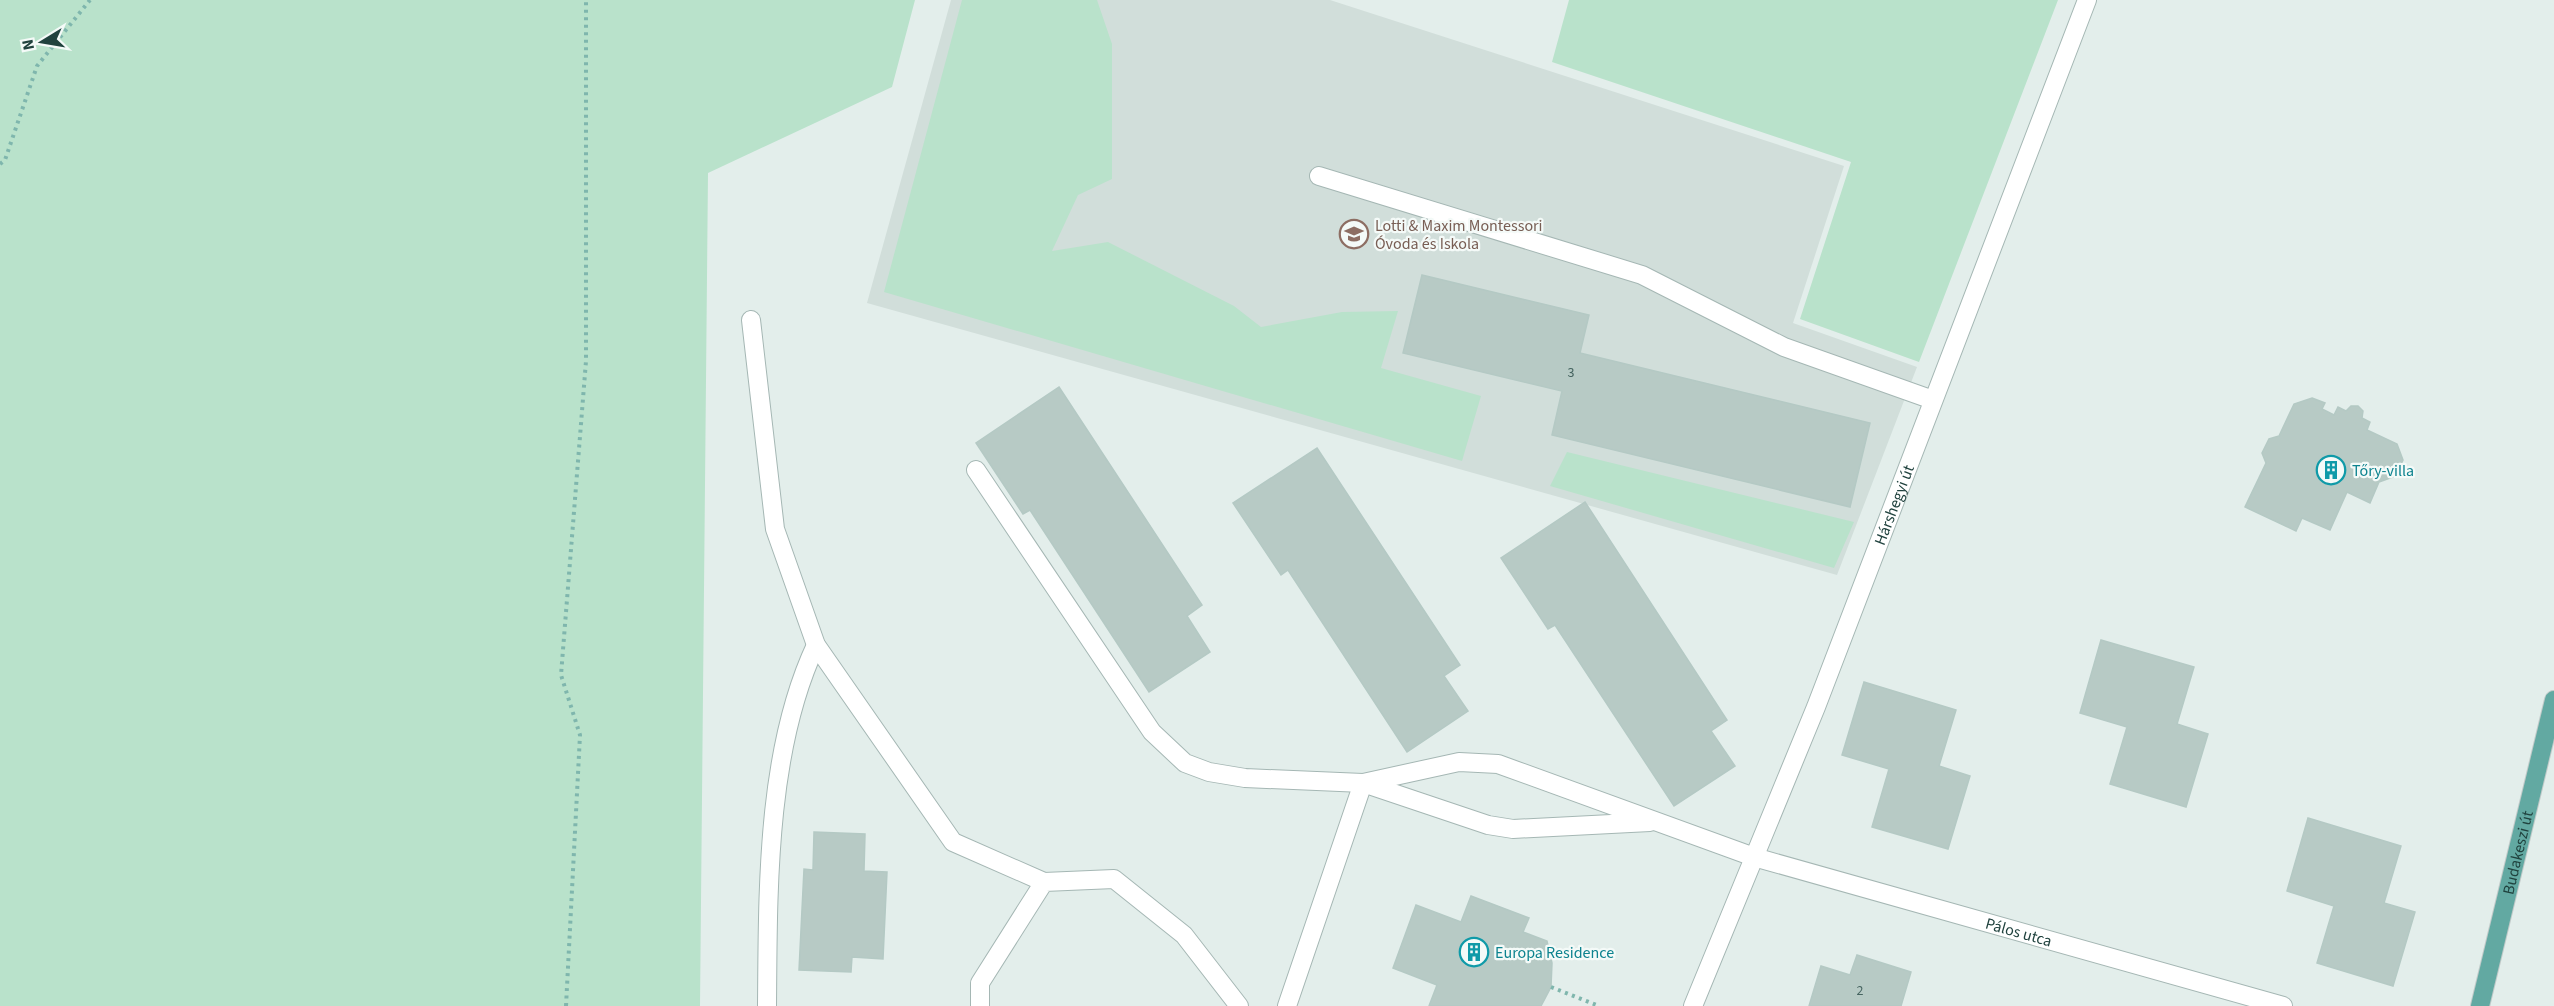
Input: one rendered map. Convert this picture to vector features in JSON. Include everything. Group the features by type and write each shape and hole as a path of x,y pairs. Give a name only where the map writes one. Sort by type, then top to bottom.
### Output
{"main road":[{"name":"Budakeszi út","path":"2480,1006 2554,700"}],"street":[{"name":"Hárshegyi út","path":"1694,1006 1816,707 2087,0"},
{"path":"1319,176 1642,275 1784,347 1933,400"},
{"path":"751,320 775,529 816,645 953,842 1044,882 1114,879 1184,935 1239,1006"},
{"path":"976,470 1152,732 1185,763 1209,772 1245,777 1363,783 1488,825 1513,830 1655,821"},
{"path":"767,1006 768,889 781,760 800,678 816,645"},
{"name":"Pálos utca","path":"1363,783 1459,762 1498,764 1754,857 2283,1006"},
{"path":"1287,1006 1363,783"},
{"path":"980,1006 980,983 1044,882"}],"path":[{"path":"0,165 5,160 37,66 90,0"},
{"path":"566,1006 580,735 561,675 586,362 586,0"},
{"path":"1551,987 1599,1006"}],"shaded area":[{"name":"Lotti & Maxim Montessori Óvoda és Iskola","path":"951,0 1330,0 1844,166 1793,323 1917,367 1837,575 867,303"}],"green space":[{"path":"0,0 915,0 892,87 708,173 700,1006 0,1006"},
{"path":"962,0 1097,0 1112,44 1112,179 1078,195 1052,251 1108,242 1234,306 1261,327 1342,312 1398,311 1381,368 1481,396 1462,461 884,292"},
{"path":"1569,0 2058,0 1919,362 1800,319 1851,162 1552,62"},
{"path":"1567,452 1854,522 1834,568 1550,486"}],"building":[{"path":"1422,275 1589,315 1580,353 1870,423 1850,507 1552,435 1562,391 1403,353"},
{"path":"1059,387 1202,605 1187,616 1210,652 1149,692 1030,510 1023,514 976,443"},
{"name":"Tőry-villa","path":"2312,398 2325,403 2322,409 2334,415 2338,407 2346,411 2351,406 2358,406 2363,411 2362,418 2370,422 2367,430 2397,444 2403,460 2396,476 2379,482 2370,503 2347,492 2330,530 2302,518 2296,531 2245,507 2266,463 2262,453 2269,439 2279,436 2294,404"},
{"path":"1317,448 1460,665 1444,676 1468,711 1407,752 1288,570 1281,575 1233,503"},
{"path":"1585,502 1727,720 1711,731 1735,766 1674,806 1555,625 1548,629 1501,558"},
{"path":"2101,640 2194,667 2177,724 2208,734 2186,807 2110,784 2127,727 2080,713"},
{"path":"1864,682 1956,710 1939,766 1970,776 1948,849 1872,827 1889,769 1842,755"},
{"path":"2308,818 2401,846 2384,903 2415,912 2393,986 2317,963 2334,906 2287,891"},
{"path":"814,832 865,834 864,871 887,872 883,959 852,957 851,972 799,970 804,869 813,870"},
{"name":"Europa Residence","path":"1471,896 1529,918 1523,932 1547,941 1552,963 1551,987 1541,1006 1429,1006 1437,985 1393,968 1416,905 1461,922"},
{"path":"1857,955 1911,972 1901,1006 1809,1006 1821,966 1850,975"}],"place":[{"name":"Lotti & Maxim Montessori Óvoda és Iskola","path":"1354,234"},
{"name":"Tőry-villa","path":"2331,470"},
{"name":"Europa Residence","path":"1474,952"}]}
